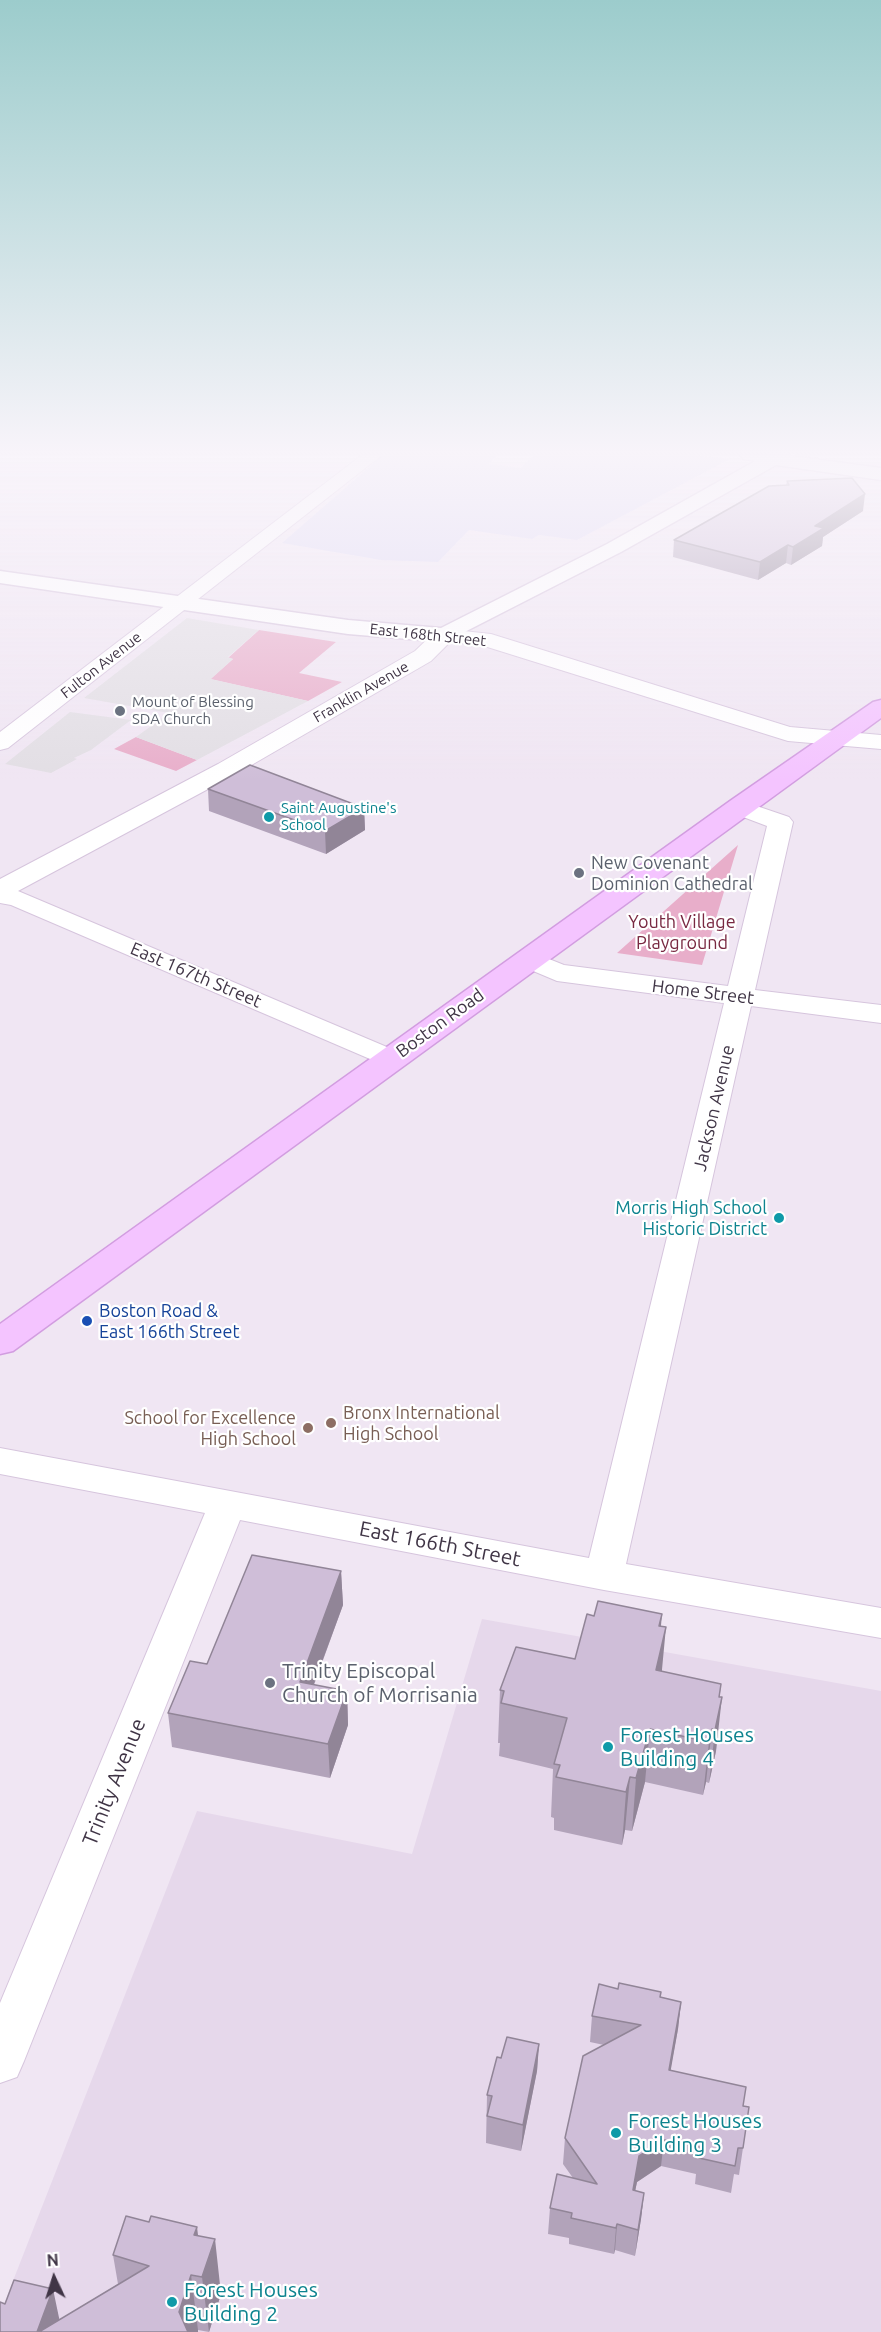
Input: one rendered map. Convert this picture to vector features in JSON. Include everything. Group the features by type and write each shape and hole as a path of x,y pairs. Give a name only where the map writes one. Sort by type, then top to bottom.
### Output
{"main road":[{"name":"Boston Road","path":"0,1342 836,737 881,707"}],"street":[{"name":"Fulton Avenue","path":"0,742 231,564"},
{"name":"Franklin Avenue","path":"0,890 227,768 372,686 423,656 445,635 583,564"},
{"name":"East 168th Street","path":"0,577 348,627 483,639 788,734 881,742"},
{"name":"Jackson Avenue","path":"604,1575 780,822 739,807"},
{"name":"East 167th Street","path":"0,895 19,899 391,1059"},
{"name":"Home Street","path":"529,959 557,973 881,1014"},
{"name":"East 166th Street","path":"0,1461 604,1575 881,1623"},
{"name":"Trinity Avenue","path":"0,2061 228,1503"}],"shaded area":[{"path":"187,618 259,630 228,657 233,659 211,679 308,701 197,760 136,737 169,713 84,698"},
{"path":"70,712 131,720 91,750 51,773 5,764"},
{"path":"482,1619 881,1691 881,2332 0,2332 0,2314 197,1811 412,1854"}],"green space":[{"path":"259,630 336,642 299,673 342,682 308,701 210,679 233,659 228,658"},
{"path":"136,737 197,760 176,771 114,749"},
{"name":"Youth Village Playground","path":"738,845 702,965 617,953"}],"building":[{"path":"250,765 364,808 325,831 208,789"},
{"name":"Trinity Episcopal Church of Morrisania","path":"252,1555 341,1571 300,1682 347,1691 328,1744 168,1713 190,1661 207,1664"},
{"path":"598,1601 662,1614 659,1626 666,1627 656,1670 721,1684 719,1697 722,1697 715,1730 712,1729 709,1742 650,1729 636,1778 630,1777 626,1792 556,1777 560,1765 554,1764 567,1718 501,1703 504,1691 500,1690 516,1647 575,1659 587,1614 594,1616"},
{"name":"Forest Houses Building 3","path":"619,1983 661,1992 660,1997 681,2002 669,2070 746,2087 743,2106 749,2107 743,2148 738,2148 735,2166 699,2158 700,2147 664,2140 639,2156 633,2190 644,2193 638,2230 617,2224 616,2228 571,2218 572,2213 550,2208 557,2174 597,2184 565,2138 583,2056 641,2025 592,2016 599,1984 618,1989"},
{"path":"507,2037 539,2044 523,2125 487,2116 492,2096 487,2095 497,2057 501,2058"},
{"path":"126,2216 149,2222 151,2216 197,2227 194,2235 215,2239 202,2277 191,2275 179,2312 188,2332 39,2332 149,2266 113,2255"},
{"path":"14,2280 53,2289 37,2332 0,2332 0,2302 5,2304"}],"place":[{"name":"Mount of Blessing SDA Church","path":"120,711"},
{"name":"Saint Augustine's School","path":"269,817"},
{"name":"New Covenant Dominion Cathedral","path":"579,873"},
{"name":"Morris High School Historic District","path":"779,1218"},
{"name":"Boston Road & East 166th Street","path":"87,1321"},
{"name":"Bronx International High School","path":"331,1423"},
{"name":"School for Excellence High School","path":"308,1428"},
{"name":"Trinity Episcopal Church of Morrisania","path":"270,1683"},
{"name":"Forest Houses Building 4","path":"608,1747"},
{"name":"Forest Houses Building 3","path":"616,2133"},
{"name":"Forest Houses Building 2","path":"172,2302"}]}
